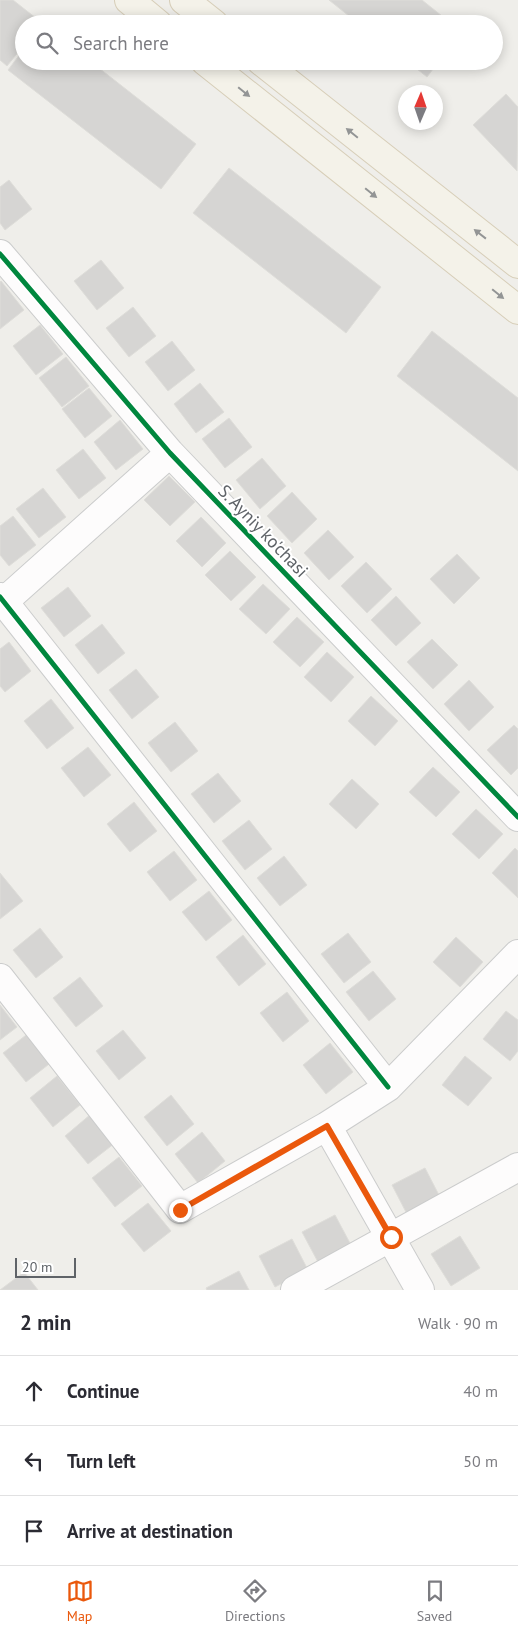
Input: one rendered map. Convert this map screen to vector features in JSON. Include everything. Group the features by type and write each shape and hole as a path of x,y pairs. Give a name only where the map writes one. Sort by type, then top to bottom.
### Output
{"main road":[{"path":"129,0 147,15"},
{"path":"184,0 203,15"},
{"path":"222,70 518,310"},
{"path":"272,70 518,264"}],"street":[{"name":"S. Ayniy ko'chasi","path":"0,254 170,453 518,817"},
{"path":"170,453 1,601 388,1088"},
{"path":"0,978 180,1210 327,1126 388,1088 518,954"},
{"path":"327,1126 420,1290"},
{"path":"295,1290 518,1167"}],"building":[{"path":"0,0 13,0 32,15 15,15 15,56 7,66 0,60"},
{"path":"329,0 422,0 441,15 348,15"},
{"path":"15,61 15,70 101,70 196,144 161,189 8,70"},
{"path":"418,70 432,70 427,77"},
{"path":"506,94 518,107 517,171 473,125"},
{"path":"229,168 381,287 346,333 193,213"},
{"path":"9,180 32,209 5,230 0,223 0,187"},
{"path":"101,260 124,288 97,310 74,281"},
{"path":"0,282 24,310 0,329"},
{"path":"133,307 156,336 129,357 106,328"},
{"path":"40,325 63,354 36,375 13,346"},
{"path":"432,331 518,398 518,471 397,376"},
{"path":"172,341 195,370 168,391 145,362"},
{"path":"66,357 89,386 62,407 39,378"},
{"path":"200,383 224,412 196,433 174,404"},
{"path":"89,388 112,416 85,438 62,409"},
{"path":"229,418 252,447 225,468 202,439"},
{"path":"120,420 143,449 116,470 94,442"},
{"path":"83,449 106,478 79,499 56,470"},
{"path":"262,458 286,486 260,509 236,480"},
{"path":"169,476 195,502 170,526 144,500"},
{"path":"43,488 66,517 39,538 16,509"},
{"path":"292,492 317,519 292,543 267,516"},
{"path":"13,516 36,545 9,566 0,555 0,526"},
{"path":"201,517 226,543 202,567 176,541"},
{"path":"328,530 354,557 329,580 304,553"},
{"path":"230,551 256,577 231,601 205,575"},
{"path":"457,554 480,578 454,604 430,579"},
{"path":"366,562 392,589 367,613 341,586"},
{"path":"263,584 290,609 266,634 239,609"},
{"path":"68,587 91,616 64,637 41,608"},
{"path":"396,596 421,623 396,646 371,620"},
{"path":"297,617 324,642 300,667 273,642"},
{"path":"102,624 125,653 98,674 75,645"},
{"path":"432,639 458,665 433,689 407,662"},
{"path":"9,642 31,671 5,692 0,686 0,649"},
{"path":"327,652 354,677 331,702 304,677"},
{"path":"136,669 159,697 132,719 109,690"},
{"path":"469,680 494,707 469,731 444,704"},
{"path":"371,696 398,721 375,746 348,721"},
{"path":"51,699 74,728 47,749 24,721"},
{"path":"175,722 198,751 171,772 148,743"},
{"path":"514,725 518,729 518,768 511,775 487,750"},
{"path":"88,747 111,775 84,797 61,768"},
{"path":"433,767 460,792 436,817 409,792"},
{"path":"218,773 241,801 214,823 191,794"},
{"path":"352,779 379,804 356,829 329,804"},
{"path":"134,802 157,831 130,852 107,824"},
{"path":"476,809 503,834 479,859 452,834"},
{"path":"249,820 272,849 245,870 222,841"},
{"path":"515,848 518,851 518,898 492,873"},
{"path":"174,851 197,880 170,901 147,872"},
{"path":"284,856 307,885 280,906 257,878"},
{"path":"0,873 23,901 0,919"},
{"path":"209,891 232,920 206,941 182,912"},
{"path":"40,928 63,957 36,978 13,950"},
{"path":"348,933 371,962 344,983 321,954"},
{"path":"243,935 266,964 239,986 216,957"},
{"path":"456,937 483,962 460,987 433,962"},
{"path":"373,971 396,999 369,1021 346,992"},
{"path":"80,977 103,1006 76,1027 53,998"},
{"path":"287,992 309,1021 283,1042 260,1013"},
{"path":"0,1005 17,1027 0,1040"},
{"path":"506,1011 518,1020 518,1051 510,1061 483,1039"},
{"path":"123,1030 146,1058 119,1080 96,1051"},
{"path":"30,1032 53,1061 26,1082 3,1053"},
{"path":"330,1043 353,1072 326,1094 303,1065"},
{"path":"465,1056 492,1078 468,1106 442,1085"},
{"path":"57,1076 80,1105 53,1127 30,1098"},
{"path":"171,1095 194,1124 167,1146 144,1117"},
{"path":"91,1114 115,1143 88,1164 65,1136"},
{"path":"202,1132 225,1161 198,1183 175,1154"},
{"path":"119,1157 142,1186 115,1207 92,1178"},
{"path":"425,1168 441,1199 408,1216 392,1185"},
{"path":"148,1203 171,1231 144,1252 121,1224"},
{"path":"335,1215 351,1245 318,1262 302,1232"},
{"path":"460,1236 480,1268 451,1286 431,1254"},
{"path":"292,1239 308,1270 275,1287 259,1256"},
{"path":"239,1271 249,1290 207,1290 206,1288"},
{"path":"24,1272 38,1290 0,1290"}],"cycle path":[{"path":"0,254 170,453 518,817"},
{"path":"0,597 388,1087"}],"route":[{"path":"180,1210 327,1126 391,1237"}]}
